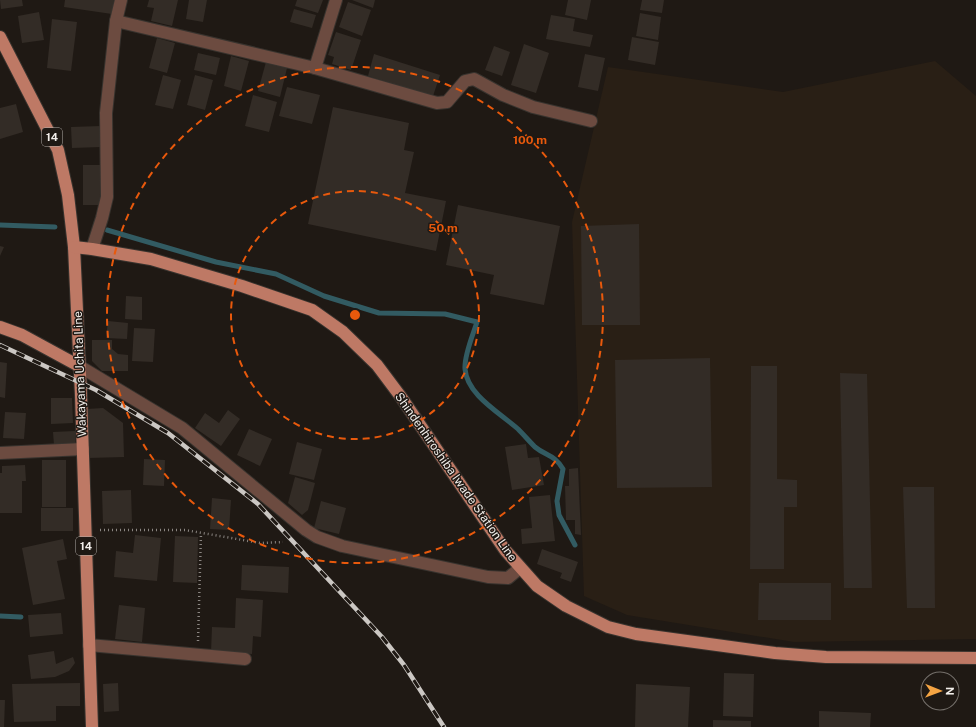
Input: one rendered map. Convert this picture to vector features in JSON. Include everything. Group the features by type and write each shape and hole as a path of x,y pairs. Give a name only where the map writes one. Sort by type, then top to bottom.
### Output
{"main road":[{"name":"Wakayama Uchita Line","path":"0,37 58,150 68,195 74,247 80,366 92,727"},
{"name":"Shindenhiroshiba Iwade Station Line","path":"74,247 151,259 242,286 312,310 343,332 377,365 401,397 505,550 520,568 537,586 566,606 608,627 636,634 775,653 826,657 976,658"},
{"path":"0,327 22,335 80,366"}],"street":[{"path":"92,249 107,197 106,113 116,21 120,0"},
{"path":"315,68 336,0"},
{"path":"116,21 315,68 437,103 447,102 465,81 474,79 503,95 533,107 591,121"},
{"path":"80,366 182,428 306,530 317,537 342,546 488,577 508,578 520,568"},
{"path":"0,453 83,450"},
{"path":"90,645 245,659"}],"path":[{"path":"85,530 185,530 260,543 283,542"},
{"path":"197,655 201,533"}],"shaded area":[{"path":"935,61 976,96 976,639 794,642 627,615 584,596 572,222 608,67 783,92"}],"building":[{"path":"0,0 22,0 23,6 1,9"},
{"path":"65,0 114,0 112,14 64,7"},
{"path":"149,0 178,0 172,26 151,21 154,8 147,7"},
{"path":"189,0 207,0 203,22 186,19"},
{"path":"297,0 323,0 318,13 295,6"},
{"path":"352,0 375,0 373,8"},
{"path":"568,0 591,0 587,20 565,15"},
{"path":"642,0 664,0 662,13 640,10"},
{"path":"348,2 371,10 362,36 339,27"},
{"path":"294,9 316,15 312,28 290,22"},
{"path":"39,12 44,40 22,43 18,16"},
{"path":"640,13 661,17 658,40 636,36"},
{"path":"551,15 575,19 573,31 593,35 590,47 546,39"},
{"path":"52,19 77,22 71,71 47,68"},
{"path":"336,32 361,40 351,70 332,64 334,57 328,55"},
{"path":"632,37 659,42 655,65 628,60"},
{"path":"157,38 175,43 167,73 149,68"},
{"path":"524,44 549,53 536,93 511,85"},
{"path":"494,46 510,52 502,76 485,70"},
{"path":"198,53 220,58 216,75 194,70"},
{"path":"374,54 440,75 433,96 368,76"},
{"path":"585,54 605,58 598,91 578,87"},
{"path":"231,56 249,61 241,91 224,86"},
{"path":"266,62 287,68 280,97 258,91"},
{"path":"163,75 181,80 173,109 155,105"},
{"path":"195,75 213,80 205,110 187,105"},
{"path":"287,87 320,95 312,124 279,116"},
{"path":"253,95 277,102 269,132 245,126"},
{"path":"16,104 23,132 0,139 0,108"},
{"path":"333,107 409,123 404,150 414,152 405,193 446,201 436,251 308,224"},
{"path":"101,126 101,147 72,148 71,127"},
{"path":"83,165 101,165 102,205 83,205"},
{"path":"458,205 560,226 544,305 490,294 494,275 446,265"},
{"path":"639,224 640,325 582,325 581,226"},
{"path":"0,246 4,247 0,256"},
{"path":"126,296 142,297 142,320 125,319"},
{"path":"108,321 128,323 127,339 106,338"},
{"path":"134,328 155,329 153,362 132,361"},
{"path":"92,340 112,340 112,349 118,354 128,355 128,371 102,371 92,361"},
{"path":"710,358 712,487 617,488 615,360"},
{"path":"0,362 7,363 5,398 0,397"},
{"path":"751,366 777,366 777,479 797,480 797,507 784,507 784,569 750,569"},
{"path":"840,373 867,374 872,588 844,588"},
{"path":"51,398 72,398 73,423 51,424"},
{"path":"103,408 123,423 124,457 88,458 87,409"},
{"path":"228,410 240,419 221,446 195,428 205,413 219,423"},
{"path":"5,412 26,413 24,439 3,438"},
{"path":"249,429 272,439 260,466 237,455"},
{"path":"75,431 75,444 54,445 53,432"},
{"path":"297,442 322,449 314,480 289,474"},
{"path":"526,444 528,458 539,457 544,485 512,490 505,447"},
{"path":"144,459 165,460 164,486 143,485"},
{"path":"42,460 66,460 66,507 42,507"},
{"path":"25,465 26,481 22,481 22,513 0,513 0,473 2,473 2,466"},
{"path":"578,468 581,535 575,534 575,520 566,520 565,486 569,486 569,469"},
{"path":"295,477 315,483 308,510 302,515 288,503"},
{"path":"903,487 934,487 935,608 907,608"},
{"path":"131,490 132,523 103,524 102,491"},
{"path":"550,495 555,541 522,544 521,529 532,528 529,497"},
{"path":"212,498 231,500 229,530 210,529"},
{"path":"321,501 346,508 339,534 314,528"},
{"path":"41,508 73,508 73,531 41,531"},
{"path":"135,535 161,538 157,581 114,577 116,551 133,553"},
{"path":"175,536 198,537 197,583 173,582"},
{"path":"63,539 67,559 57,561 65,599 33,605 22,548"},
{"path":"542,549 578,562 571,582 560,578 562,573 537,564"},
{"path":"242,565 289,567 288,593 241,590"},
{"path":"759,583 831,583 831,620 758,620"},
{"path":"236,598 263,600 261,637 253,636 252,654 211,652 212,627 235,628"},
{"path":"119,605 145,608 142,642 115,639"},
{"path":"61,613 63,634 30,637 28,615"},
{"path":"54,651 56,664 73,657 75,663 69,671 55,677 31,679 28,655"},
{"path":"724,673 754,674 753,717 723,716"},
{"path":"80,683 80,706 56,706 56,721 14,722 12,684"},
{"path":"118,683 119,711 104,712 103,684"},
{"path":"636,684 690,687 688,727 635,727"},
{"path":"0,700 5,700 4,727 0,727"},
{"path":"819,711 871,713 870,727 819,727"},
{"path":"713,720 751,721 751,727 713,727"}],"waterway":[{"path":"0,225 55,227"},
{"path":"107,230 216,262 276,274 324,296 379,313 445,314 477,322 469,345 465,363 467,378 478,395 486,403 518,429 535,447 554,458 560,464 563,469 557,501 559,515 575,545"},
{"path":"0,616 21,617"}],"railway":[{"path":"0,345 96,390 168,433 258,504 382,637 404,665 444,727"}]}
